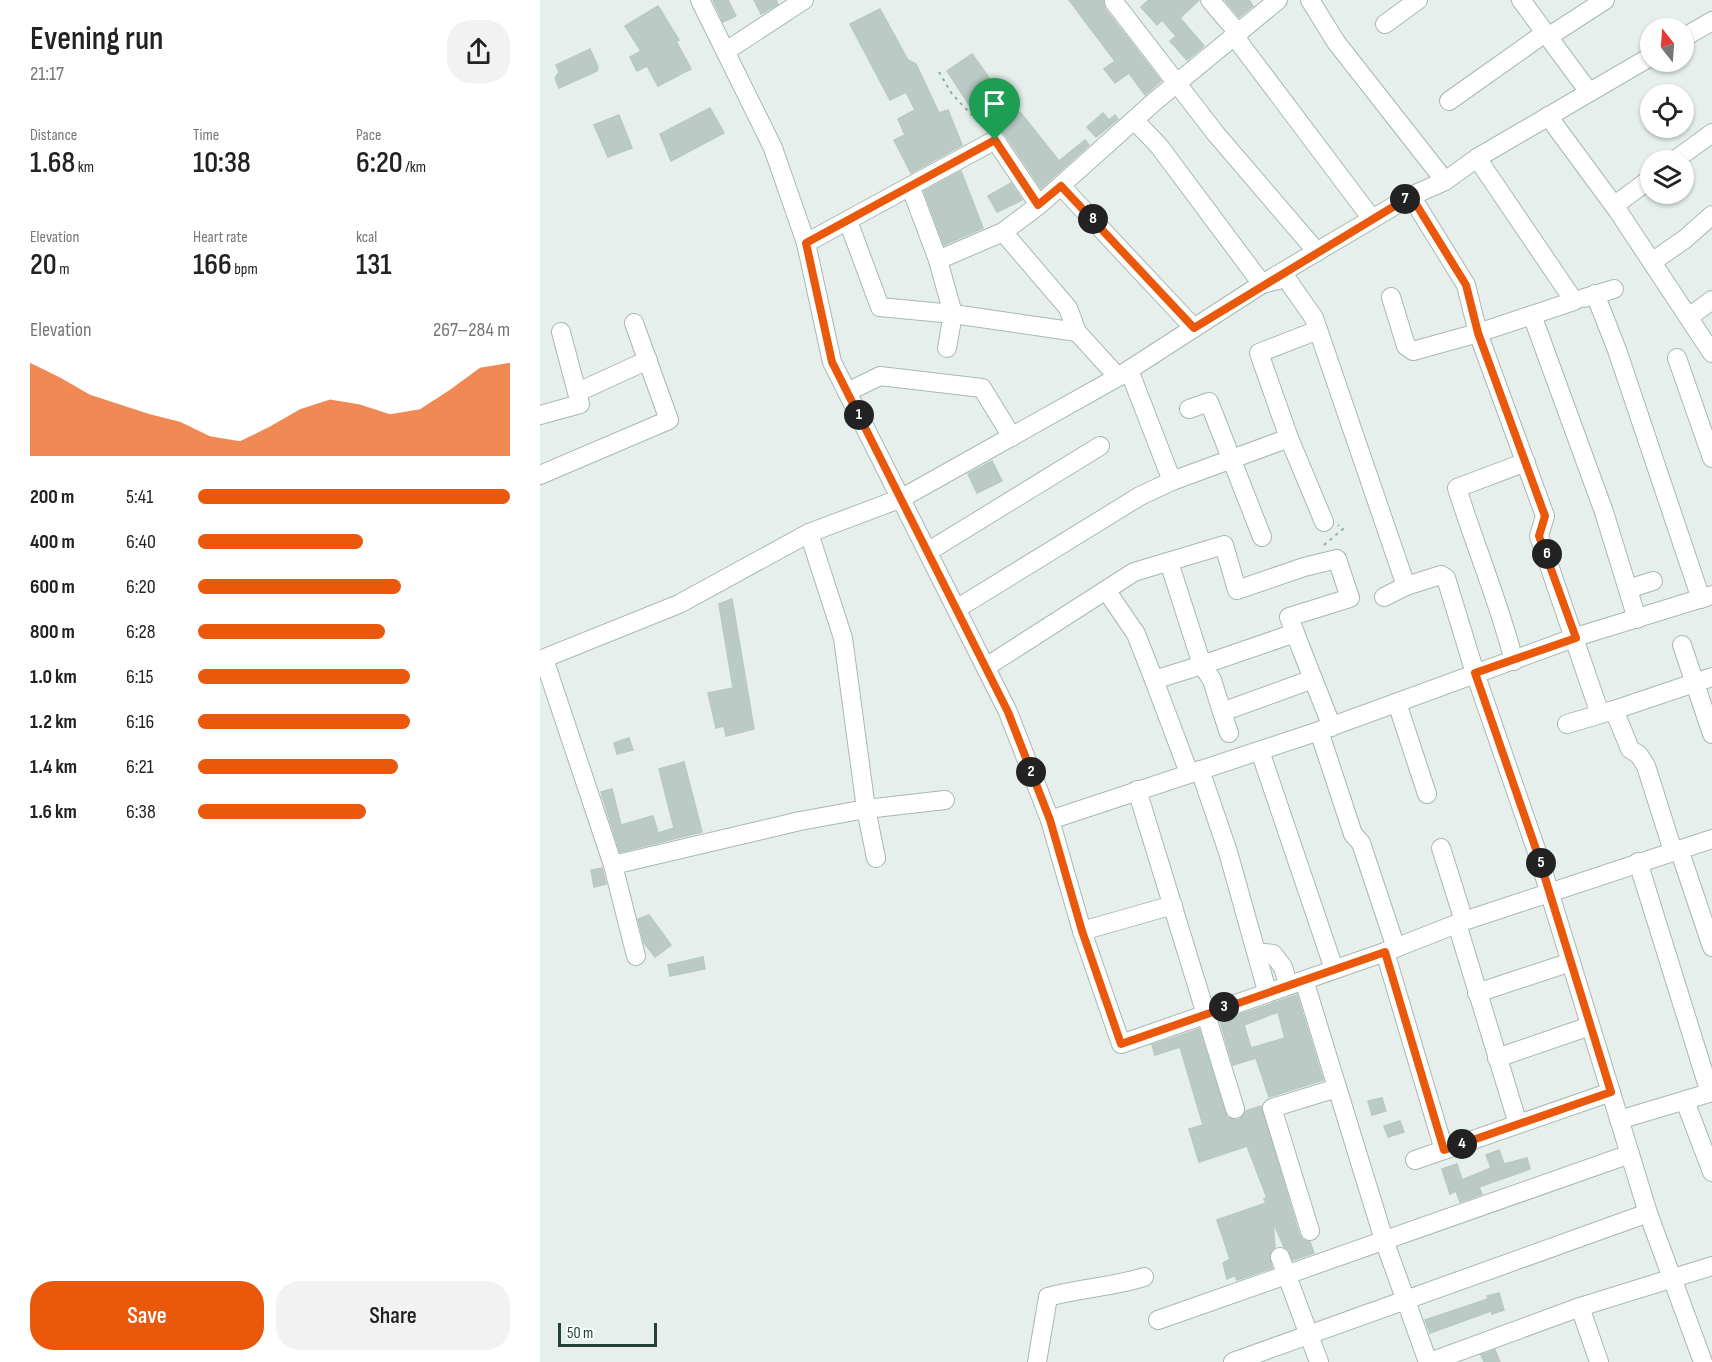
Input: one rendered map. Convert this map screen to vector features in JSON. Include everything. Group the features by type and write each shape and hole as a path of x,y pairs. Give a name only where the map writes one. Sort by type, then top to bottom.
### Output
{"street":[{"path":"700,0 773,148 806,243 832,362 958,608 1008,712 1050,820 1082,931 1121,1044 1267,991 1390,950 1460,923 1712,839"},
{"path":"726,51 804,0"},
{"path":"1210,0 1372,219"},
{"path":"938,260 1003,232 1061,186 1134,120 1278,0"},
{"path":"1311,0 1336,42 1445,181"},
{"path":"1384,24 1418,0"},
{"path":"1521,0 1589,92"},
{"path":"1449,101 1546,35 1605,0"},
{"path":"1114,2 1176,85 1268,198 1317,252"},
{"path":"1694,32 1712,21"},
{"path":"636,956 613,865 542,659 679,604 809,533 902,498 1124,373 1262,284 1411,196 1445,181 1477,158 1640,63"},
{"path":"1548,116 1615,205 1712,353"},
{"path":"1134,120 1159,146 1262,284"},
{"path":"1689,150 1712,133"},
{"path":"806,243 911,188 995,140 1038,205"},
{"path":"1477,158 1574,301"},
{"path":"1061,186 1194,328"},
{"path":"1615,205 1640,186"},
{"path":"911,188 938,260 953,314 947,348"},
{"path":"1411,196 1466,285 1478,333 1545,516 1539,536 1576,638 1607,712 1630,749 1640,755 1646,766 1712,947"},
{"path":"1652,262 1685,239 1712,215"},
{"path":"848,222 880,307 953,314 1077,332"},
{"path":"1003,232 1068,308 1077,332 1124,373 1172,481"},
{"path":"1262,284 1286,278 1314,318 1406,586"},
{"path":"1391,297 1406,346 1413,351 1478,333 1614,289"},
{"path":"1050,820 1325,729 1576,638 1706,597 1595,294"},
{"path":"1689,317 1712,300"},
{"path":"1532,315 1604,512 1637,619"},
{"path":"540,475 669,420 634,323"},
{"path":"1318,330 1259,353 1289,438 1324,522"},
{"path":"540,415 580,404 561,332"},
{"path":"1677,358 1712,458"},
{"path":"578,392 648,360"},
{"path":"847,392 880,376 982,388 1012,436"},
{"path":"1190,409 1209,402 1262,537"},
{"path":"958,608 1140,496 1172,481 1289,438"},
{"path":"929,551 1100,446"},
{"path":"1514,661 1505,626 1473,541 1457,488 1526,462"},
{"path":"809,533 843,638 866,809 876,858"},
{"path":"986,667 1134,572 1224,545 1237,590 1320,563 1337,560 1350,598 1289,617 1313,679 1353,834 1361,843 1444,1150"},
{"path":"1169,562 1202,665 1212,680 1229,733"},
{"path":"1384,597 1406,586 1441,575 1446,578 1475,673 1550,892 1648,1213 1671,1279 1705,1354"},
{"path":"1628,589 1653,581"},
{"path":"1106,590 1136,634 1228,852 1267,991"},
{"path":"1154,680 1294,633"},
{"path":"1682,645 1712,734"},
{"path":"1567,724 1712,677"},
{"path":"1222,712 1313,679"},
{"path":"1397,703 1427,794"},
{"path":"1260,751 1334,969"},
{"path":"1137,790 1235,1108"},
{"path":"613,865 800,820 866,809 945,800"},
{"path":"1442,848 1477,993 1518,1124"},
{"path":"1619,1120 1711,1093 1638,862"},
{"path":"1082,931 1173,905"},
{"path":"1256,952 1273,954 1296,982 1337,1088 1384,1240 1432,1362 1580,1307 1712,1266"},
{"path":"1477,993 1571,962"},
{"path":"1497,1058 1590,1026"},
{"path":"1310,1231 1272,1108 1337,1088"},
{"path":"1415,1160 1611,1092"},
{"path":"1685,1101 1712,1173"},
{"path":"1158,1320 1630,1154"},
{"path":"1233,1362 1648,1213"},
{"path":"1280,1257 1319,1362"},
{"path":"1037,1362 1048,1297 1065,1292 1115,1286 1144,1277"},
{"path":"1580,1307 1599,1362"}],"path":[{"path":"939,72 952,94 995,140"},
{"path":"1320,563 1325,543 1343,529 1341,525 1332,526 1324,522"}],"building":[{"path":"713,0 728,0 736,16 723,22"},
{"path":"754,0 776,0 778,4 761,14"},
{"path":"1069,0 1103,0 1105,9 1161,81 1145,95 1129,73 1115,83 1104,69 1115,61"},
{"path":"1149,0 1199,0 1180,18 1204,46 1187,60 1170,41 1176,36 1162,20 1157,25 1141,7"},
{"path":"1225,0 1249,0 1253,6 1239,17"},
{"path":"658,6 679,40 676,41 691,69 658,86 647,66 637,71 630,57 641,51 625,26"},
{"path":"880,9 908,60 916,64 939,113 948,110 962,145 911,173 894,140 905,135 898,119 915,110 906,92 890,100 850,24"},
{"path":"590,49 598,67 597,71 559,88 555,78 559,72 556,65"},
{"path":"972,54 997,89 999,87 1059,161 1085,140 1089,145 1041,188 1004,133 993,129 988,122 983,126 947,71"},
{"path":"710,108 724,133 671,161 660,134"},
{"path":"1103,113 1109,120 1115,115 1118,119 1096,137 1087,127"},
{"path":"619,115 632,148 608,157 594,125"},
{"path":"961,171 983,228 944,245 924,191"},
{"path":"1011,183 1022,200 997,212 988,196"},
{"path":"992,461 1002,481 977,493 968,474"},
{"path":"732,599 754,729 726,736 724,726 716,728 708,693 733,688 719,604"},
{"path":"629,738 633,750 617,754 614,743"},
{"path":"684,762 702,832 620,852 601,792 612,789 621,825 653,816 658,833 674,828 659,769"},
{"path":"602,868 606,884 594,887 591,870"},
{"path":"649,915 671,945 655,957 644,943 638,919"},
{"path":"703,957 705,969 670,976 668,965"},
{"path":"1297,995 1323,1080 1269,1097 1256,1058 1233,1065 1220,1021","holes":["1278,1012 1285,1038 1251,1048 1244,1025"]},
{"path":"1199,1029 1227,1117 1239,1120 1246,1111 1261,1106 1299,1234 1303,1240 1310,1242 1314,1253 1293,1260 1284,1247 1273,1222 1275,1247 1269,1256 1272,1268 1237,1280 1235,1275 1227,1279 1223,1263 1230,1259 1217,1220 1266,1203 1264,1199 1267,1198 1247,1146 1199,1162 1189,1129 1203,1125 1180,1047 1155,1055 1152,1045"},
{"path":"1382,1098 1386,1111 1372,1115 1368,1101"},
{"path":"1400,1121 1404,1132 1388,1137 1384,1126"},
{"path":"1499,1150 1504,1164 1527,1158 1530,1169 1479,1187 1482,1194 1460,1202 1456,1191 1450,1194 1442,1169 1457,1164 1462,1180 1491,1168 1486,1155"},
{"path":"1499,1293 1504,1310 1492,1314 1491,1311 1430,1333 1425,1320 1488,1299 1487,1296"},
{"path":"1495,1350 1500,1362 1484,1362 1481,1355"}],"route":[{"path":"995,140 1038,205 1061,186 1194,328 1262,284 1411,196 1466,285 1478,333 1545,516 1539,536 1554,572 1576,638 1475,673 1537,852 1611,1092 1444,1150 1409,1025 1385,952 1275,988 1121,1044 1082,931 1050,820 1008,712 958,608 832,362 806,243 911,188 995,140"}]}
